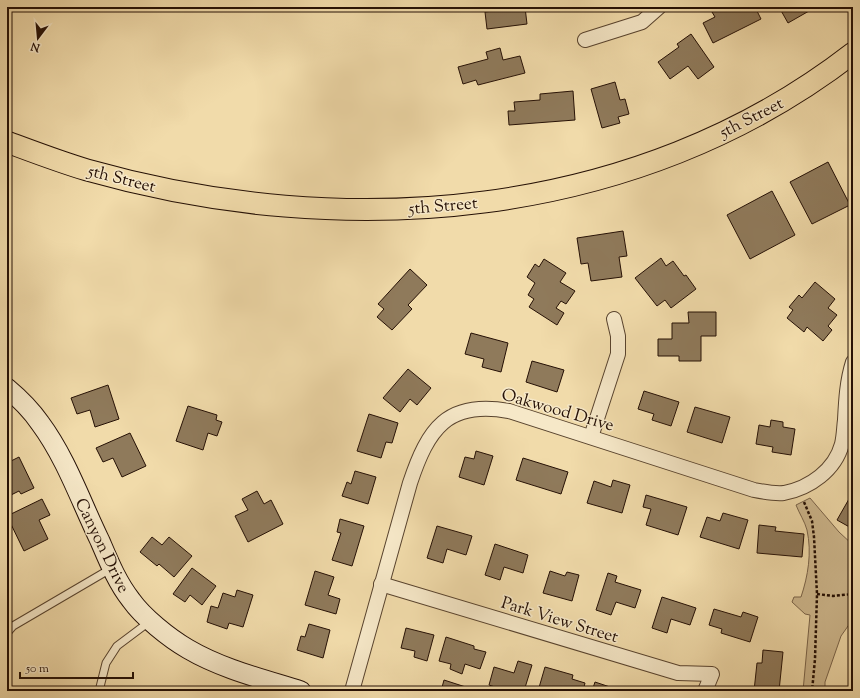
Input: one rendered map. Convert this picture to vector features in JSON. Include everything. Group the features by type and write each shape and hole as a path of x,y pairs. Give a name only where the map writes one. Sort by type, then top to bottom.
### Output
{"main road":[{"name":"5th Street","path":"7,142 87,170 149,185 224,199 337,210 423,208 457,205 507,199 579,185 617,174 667,156 765,112 829,72 853,53"}],"street":[{"path":"585,40 642,22 659,7"},
{"path":"591,437 618,354 618,336 614,319"},
{"name":"Oakwood Drive","path":"352,691 417,461 424,444 434,430 459,412 474,408 491,408 509,411 754,490 769,493 784,493 812,482 823,475 838,454 842,444 847,387 853,362"},
{"name":"Canyon Drive","path":"7,388 24,403 40,423 55,446 118,581 132,602 166,635 187,649 212,662 301,691"},
{"name":"Park View Street","path":"381,584 678,673 712,674 705,691"}],"lane":[{"path":"7,634 13,626 112,568"},
{"path":"99,691 106,663 117,646 151,621"}],"path":[{"path":"798,488 812,521 814,538 817,594 815,659 812,691"},
{"path":"817,594 833,596 853,594"}],"shaded area":[{"path":"810,498 839,532 853,545 853,619 841,636 825,682 825,691 803,691 810,615 805,614 792,602 794,597 801,597 806,581 809,556 807,530 796,505"}],"building":[{"path":"525,7 527,24 487,29 485,12"},
{"path":"723,7 755,7 761,19 713,43 703,23 715,17 712,12"},
{"path":"779,7 816,7 788,23"},
{"path":"691,34 714,67 698,79 688,66 670,79 658,62 679,47 677,44"},
{"path":"500,48 503,60 520,56 525,73 478,85 476,80 463,84 458,67 488,59 486,52"},
{"path":"615,82 620,100 625,99 629,114 618,117 620,123 602,128 591,89"},
{"path":"573,91 575,120 509,125 508,111 515,111 514,102 540,100 540,94"},
{"path":"828,162 850,205 812,224 790,182"},
{"path":"772,191 795,235 750,259 727,215"},
{"path":"623,231 627,256 619,257 622,277 591,281 588,263 581,264 577,238"},
{"path":"661,258 666,266 673,261 696,289 671,308 665,300 657,306 635,278"},
{"path":"544,259 566,273 560,282 575,291 566,304 561,301 556,308 564,313 557,325 529,307 534,299 528,295 535,283 527,277 535,264 539,267"},
{"path":"410,269 427,285 408,305 412,309 392,330 377,317 384,309 378,304"},
{"path":"815,282 835,299 828,308 837,315 828,326 832,330 823,341 807,327 804,332 787,318 793,310 789,307 799,295 802,298"},
{"path":"688,312 716,312 716,336 701,336 701,361 679,361 679,356 658,356 658,339 672,339 672,323 689,323"},
{"path":"471,333 508,343 501,372 482,367 484,359 465,354"},
{"path":"532,361 564,370 557,392 526,382"},
{"path":"408,369 431,388 417,405 410,399 400,412 383,398"},
{"path":"108,385 119,419 95,427 90,410 77,414 71,398"},
{"path":"644,391 679,402 671,426 652,420 654,414 638,409"},
{"path":"188,406 217,415 216,420 222,422 217,436 208,433 203,450 176,441"},
{"path":"695,407 730,417 722,443 687,432"},
{"path":"369,414 398,423 392,443 386,442 381,458 357,451"},
{"path":"771,420 783,422 783,427 795,429 791,455 772,452 773,447 756,444 759,425 770,427"},
{"path":"130,433 146,466 122,477 113,458 103,462 96,448"},
{"path":"476,451 493,456 484,485 459,477 465,457 474,459"},
{"path":"19,457 34,488 21,494 19,491 7,497 7,463"},
{"path":"523,458 568,472 561,494 516,480"},
{"path":"355,471 376,477 368,504 342,496 347,482 351,484"},
{"path":"613,480 630,485 622,513 587,503 594,481 611,487"},
{"path":"257,491 264,504 271,500 283,524 248,542 235,516 248,510 242,499"},
{"path":"853,492 853,529 837,520"},
{"path":"646,495 687,507 678,535 646,525 651,509 643,507"},
{"path":"42,499 50,515 39,520 48,539 24,551 7,516"},
{"path":"723,513 748,520 739,549 700,537 707,517 720,521"},
{"path":"340,519 364,526 352,566 332,560 341,533 337,532"},
{"path":"759,525 776,527 775,531 804,534 802,557 757,553"},
{"path":"437,526 472,536 466,555 447,549 443,563 427,558"},
{"path":"152,537 162,545 169,537 192,556 174,577 159,564 157,566 140,552"},
{"path":"495,544 528,555 523,573 504,567 500,580 485,575"},
{"path":"192,568 216,586 202,605 190,595 185,602 173,594"},
{"path":"315,571 334,577 328,595 340,599 336,614 305,605"},
{"path":"550,571 565,576 567,572 579,575 572,601 543,593"},
{"path":"608,573 617,576 615,582 641,590 635,608 616,602 611,615 596,610"},
{"path":"237,590 253,595 243,627 229,623 227,629 207,622 211,606 218,608 223,593 235,597"},
{"path":"662,597 696,608 690,625 671,619 667,633 652,628"},
{"path":"714,609 741,617 743,612 758,617 750,642 721,633 722,629 709,625"},
{"path":"309,624 330,630 323,658 297,650 301,636 305,637"},
{"path":"406,628 434,635 427,661 414,657 415,651 401,648"},
{"path":"446,637 474,646 474,649 486,652 480,669 465,664 462,674 450,669 451,664 439,661"},
{"path":"763,650 783,652 779,691 754,691 757,663 762,663"},
{"path":"518,661 532,665 524,691 507,691 489,685 494,667 514,673"},
{"path":"545,667 573,675 572,679 585,683 583,691 538,691"},
{"path":"444,680 478,691 441,691"},
{"path":"595,682 622,691 592,691"}]}
